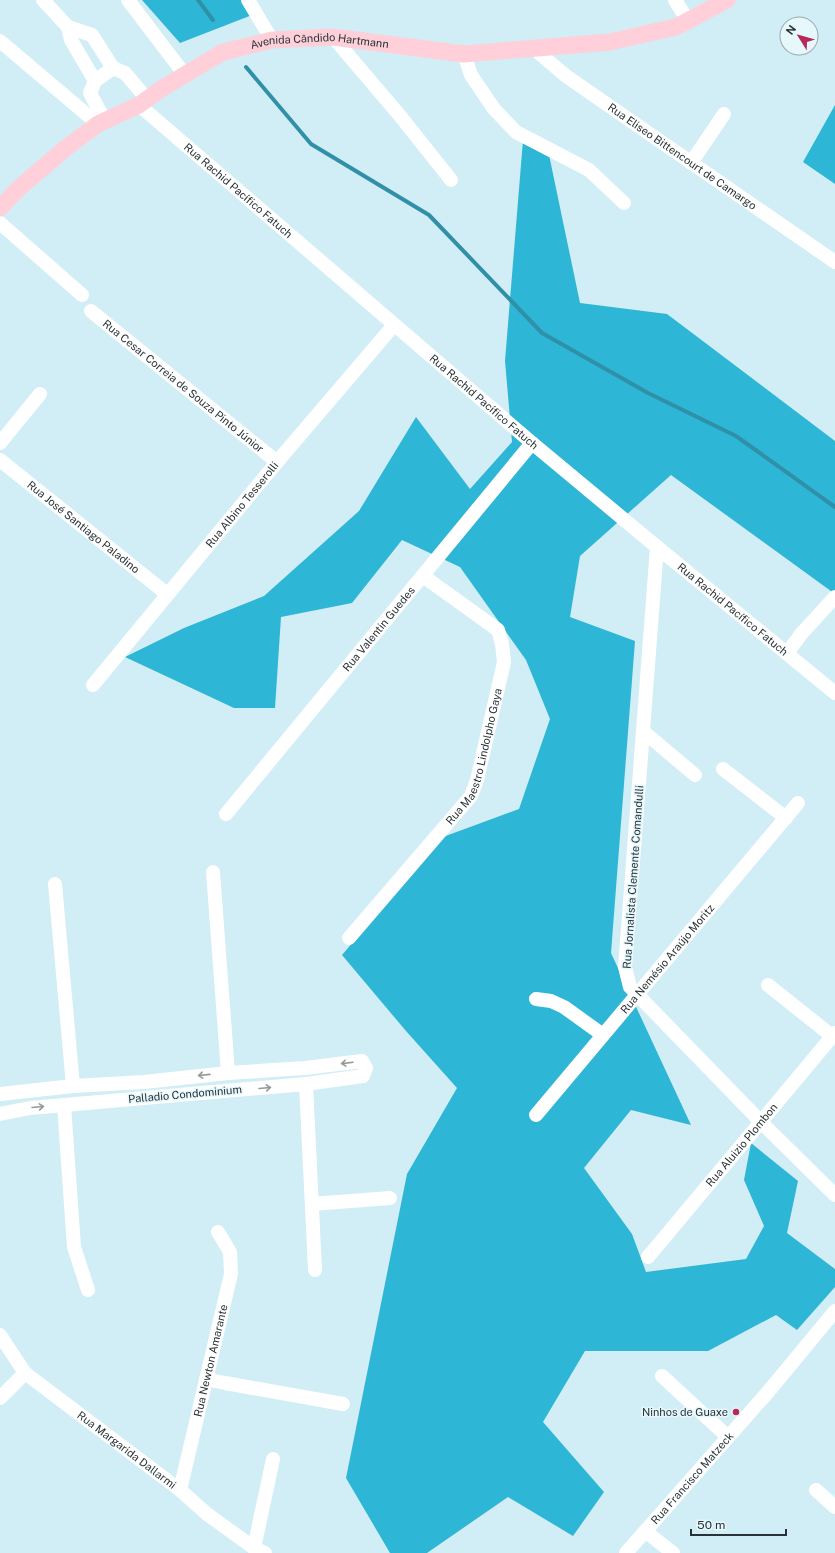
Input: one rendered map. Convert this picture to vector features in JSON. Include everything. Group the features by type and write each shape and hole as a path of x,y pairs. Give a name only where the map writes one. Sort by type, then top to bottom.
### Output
{"main road":[{"name":"Avenida Cândido Hartmann","path":"0,208 19,188 67,147 102,122 143,102 223,52 272,40 333,37 464,54 532,47 610,42 676,27 727,0"}],"street":[{"path":"43,0 68,27 92,35 113,68 95,81 91,88 91,97 102,122"},
{"path":"128,0 184,75"},
{"path":"248,0 272,40"},
{"path":"675,0 688,21"},
{"path":"68,27 71,40 95,81"},
{"path":"333,37 451,180"},
{"path":"0,41 102,122"},
{"name":"Rua Eliseo Bittencourt de Camargo","path":"532,47 566,76 835,262"},
{"path":"464,54 471,76 494,109 516,132 589,170 624,203"},
{"name":"Rua Rachid Pacífico Fatuch","path":"113,68 124,73 143,102 394,325 657,548 835,693"},
{"path":"691,163 724,114"},
{"path":"0,223 82,295"},
{"name":"Rua Cesar Correia de Souza Pinto Júnior","path":"91,311 277,462"},
{"name":"Rua Albino Tesserolli","path":"93,685 277,462 394,325"},
{"path":"0,443 40,394"},
{"name":"Rua Valentin Guedes","path":"226,814 532,443"},
{"name":"Rua José Santiago Paladino","path":"0,460 167,594"},
{"name":"Rua Jornalista Clemente Comandulli","path":"657,548 625,967 630,987 761,1122 835,1195"},
{"name":"Rua Maestro Lindolpho Gaya","path":"349,938 472,796 504,662 502,644 498,630 423,576"},
{"path":"786,653 835,597"},
{"path":"644,732 695,775"},
{"path":"723,769 786,818"},
{"name":"Rua Nemésio Araújo Moritz","path":"536,1115 798,803"},
{"name":"Palladio Condominium","path":"213,872 228,1073"},
{"path":"55,884 73,1086"},
{"path":"768,986 834,1034"},
{"path":"536,999 551,1001 564,1007 603,1035"},
{"name":"Rua Aluizio Plombon","path":"648,1257 834,1034"},
{"name":"Palladio Condominium","path":"0,1094 73,1086 144,1082 228,1073 305,1068 362,1061 366,1068 363,1076 306,1084 30,1108 0,1114"},
{"path":"144,1082 145,1098"},
{"path":"306,1084 315,1270"},
{"path":"64,1105 74,1246 88,1290"},
{"path":"312,1204 390,1198"},
{"name":"Rua Newton Amarante","path":"180,1490 231,1274 230,1252 218,1232"},
{"name":"Rua Francisco Matzeck","path":"626,1553 768,1392 835,1311"},
{"name":"Rua Margarida Dallarmi","path":"0,1335 25,1373 180,1490 207,1514 259,1551"},
{"path":"0,1398 25,1373"},
{"path":"662,1376 728,1437"},
{"path":"206,1379 343,1404"},
{"path":"259,1551 273,1459"},
{"path":"816,1490 835,1507"},
{"path":"645,1531 672,1553"}],"shaded area":[{"path":"142,0 248,0 257,13 180,43"},
{"path":"835,105 835,184 803,162"},
{"path":"523,140 548,150 580,303 667,314 835,441 835,594 671,475 580,556 570,617 635,641 611,953 691,1125 631,1110 584,1168 632,1234 646,1272 746,1259 764,1226 744,1180 751,1143 798,1181 787,1233 835,1269 835,1287 797,1330 776,1315 708,1351 585,1351 543,1422 604,1492 573,1536 508,1497 427,1553 390,1553 346,1478 407,1174 457,1088 406,1031 342,955 443,837 519,809 550,719 526,660 460,567 402,540 352,603 281,617 275,708 234,708 125,657 184,628 264,596 359,511 416,417 470,489 512,442 505,361"}],"waterway":[{"path":"198,0 213,20"},
{"path":"246,67 311,144 429,215 542,333 648,393 736,436 835,507"}],"place":[{"name":"Ninhos de Guaxe","path":"736,1412"}]}
